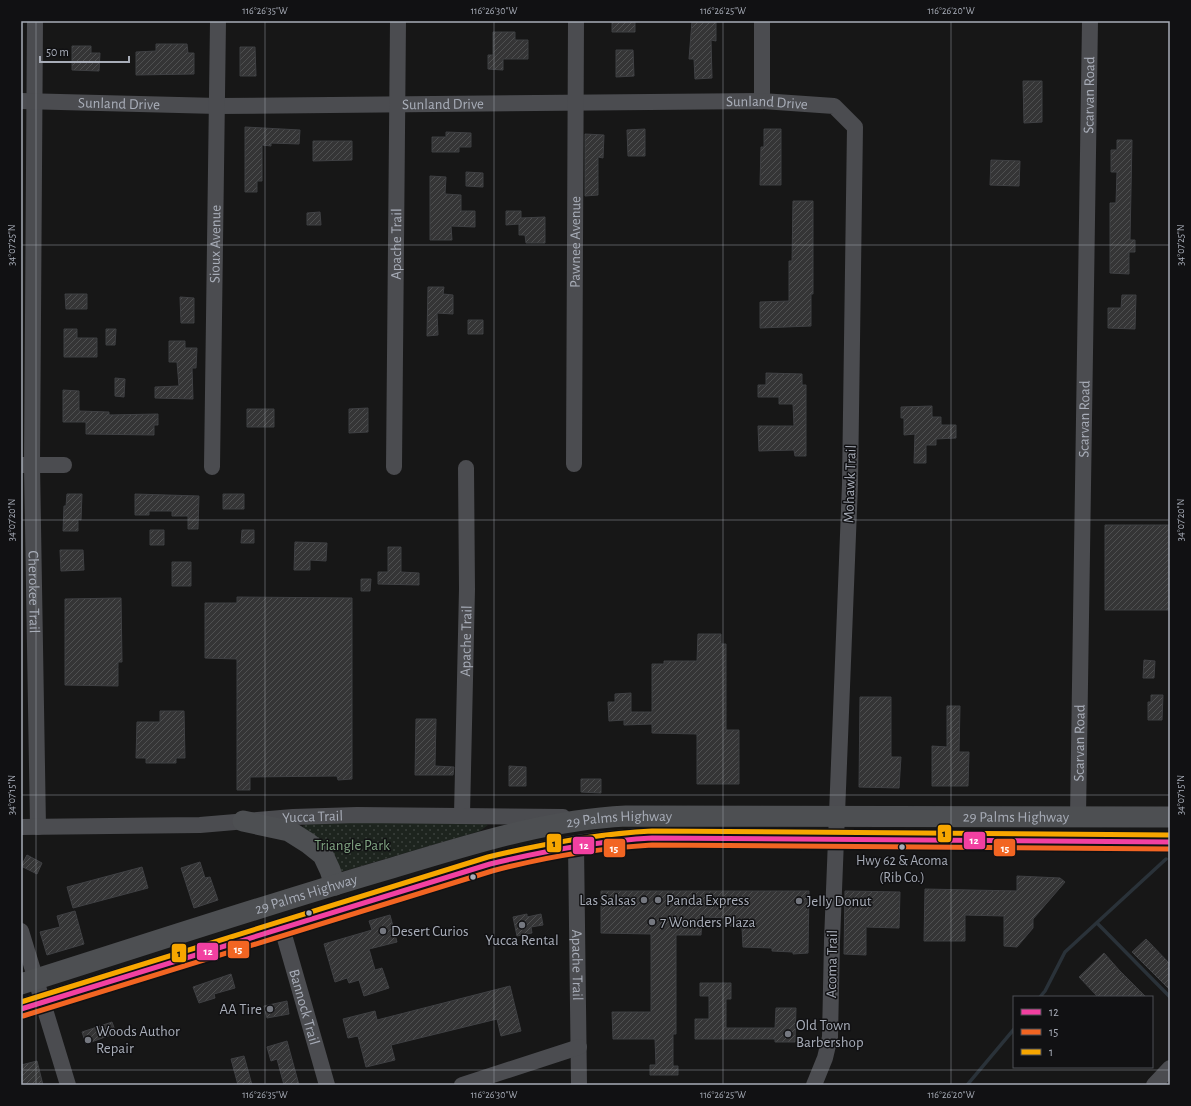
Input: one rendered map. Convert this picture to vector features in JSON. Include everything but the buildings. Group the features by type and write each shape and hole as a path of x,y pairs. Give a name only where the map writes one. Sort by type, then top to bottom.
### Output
{"main road":[{"name":"29 Palms Highway","path":"28,981 335,885 515,832 570,821 605,817 837,816 1170,818"},
{"path":"243,821 289,831 308,843 323,855 335,885"},
{"name":"29 Palms Highway","path":"21,1009 490,864 576,845 614,839 652,838 1170,842"}],"street":[{"name":"Cherokee Trail","path":"35,21 27,101 26,465 28,636 38,827"},
{"name":"Sioux Avenue","path":"212,467 218,21"},
{"name":"Apache Trail","path":"394,467 398,21"},
{"name":"Pawnee Avenue","path":"574,464 576,21"},
{"path":"762,21 762,101"},
{"name":"Scarvan Road","path":"1078,817 1090,21"},
{"name":"Sunland Drive","path":"27,101 218,106 575,104 762,101 834,106 855,127"},
{"name":"Mohawk Trail","path":"837,840 850,484 855,127"},
{"path":"26,465 64,465"},
{"name":"Apache Trail","path":"462,815 467,589 466,468"},
{"name":"Yucca Trail","path":"21,827 200,824 308,816 462,815 605,817"},
{"name":"Acoma Trail","path":"814,1085 825,1058 830,1037 837,840"},
{"name":"Apache Trail","path":"576,845 579,1085"},
{"name":"Bannock Trail","path":"282,928 327,1085"},
{"path":"21,931 28,981 42,1003 68,1085"},
{"path":"462,1085 579,1047"},
{"path":"1154,1085 1170,1068"}],"green space":[{"name":"Triangle Park","path":"306,822 481,823 488,825 480,831 337,873 304,832 303,826"}],"waterway":[{"path":"1041,996 1045,991 1065,952 1166,859"},
{"path":"1097,923 1170,997"},
{"path":"967,1085 1013,1030"}],"transit line":[{"name":"1","path":"21,1002 488,857 590,837 652,831 1170,835"},
{"name":"12","path":"21,1009 490,864 591,844 652,838 1170,842"},
{"name":"15","path":"23,1016 492,871 532,861 592,851 652,845 1170,849"}],"place":[{"name":"Hwy 62 & Acoma (Rib Co.)","path":"902,847"},
{"name":"Las Salsas","path":"644,900"},
{"name":"Panda Express","path":"658,900"},
{"name":"Jelly Donut","path":"799,901"},
{"name":"7 Wonders Plaza","path":"652,922"},
{"name":"Yucca Rental","path":"522,925"},
{"name":"Desert Curios","path":"383,931"},
{"name":"AA Tire","path":"270,1009"},
{"name":"Old Town Barbershop","path":"788,1034"},
{"name":"Woods Author Repair","path":"88,1040"}]}
